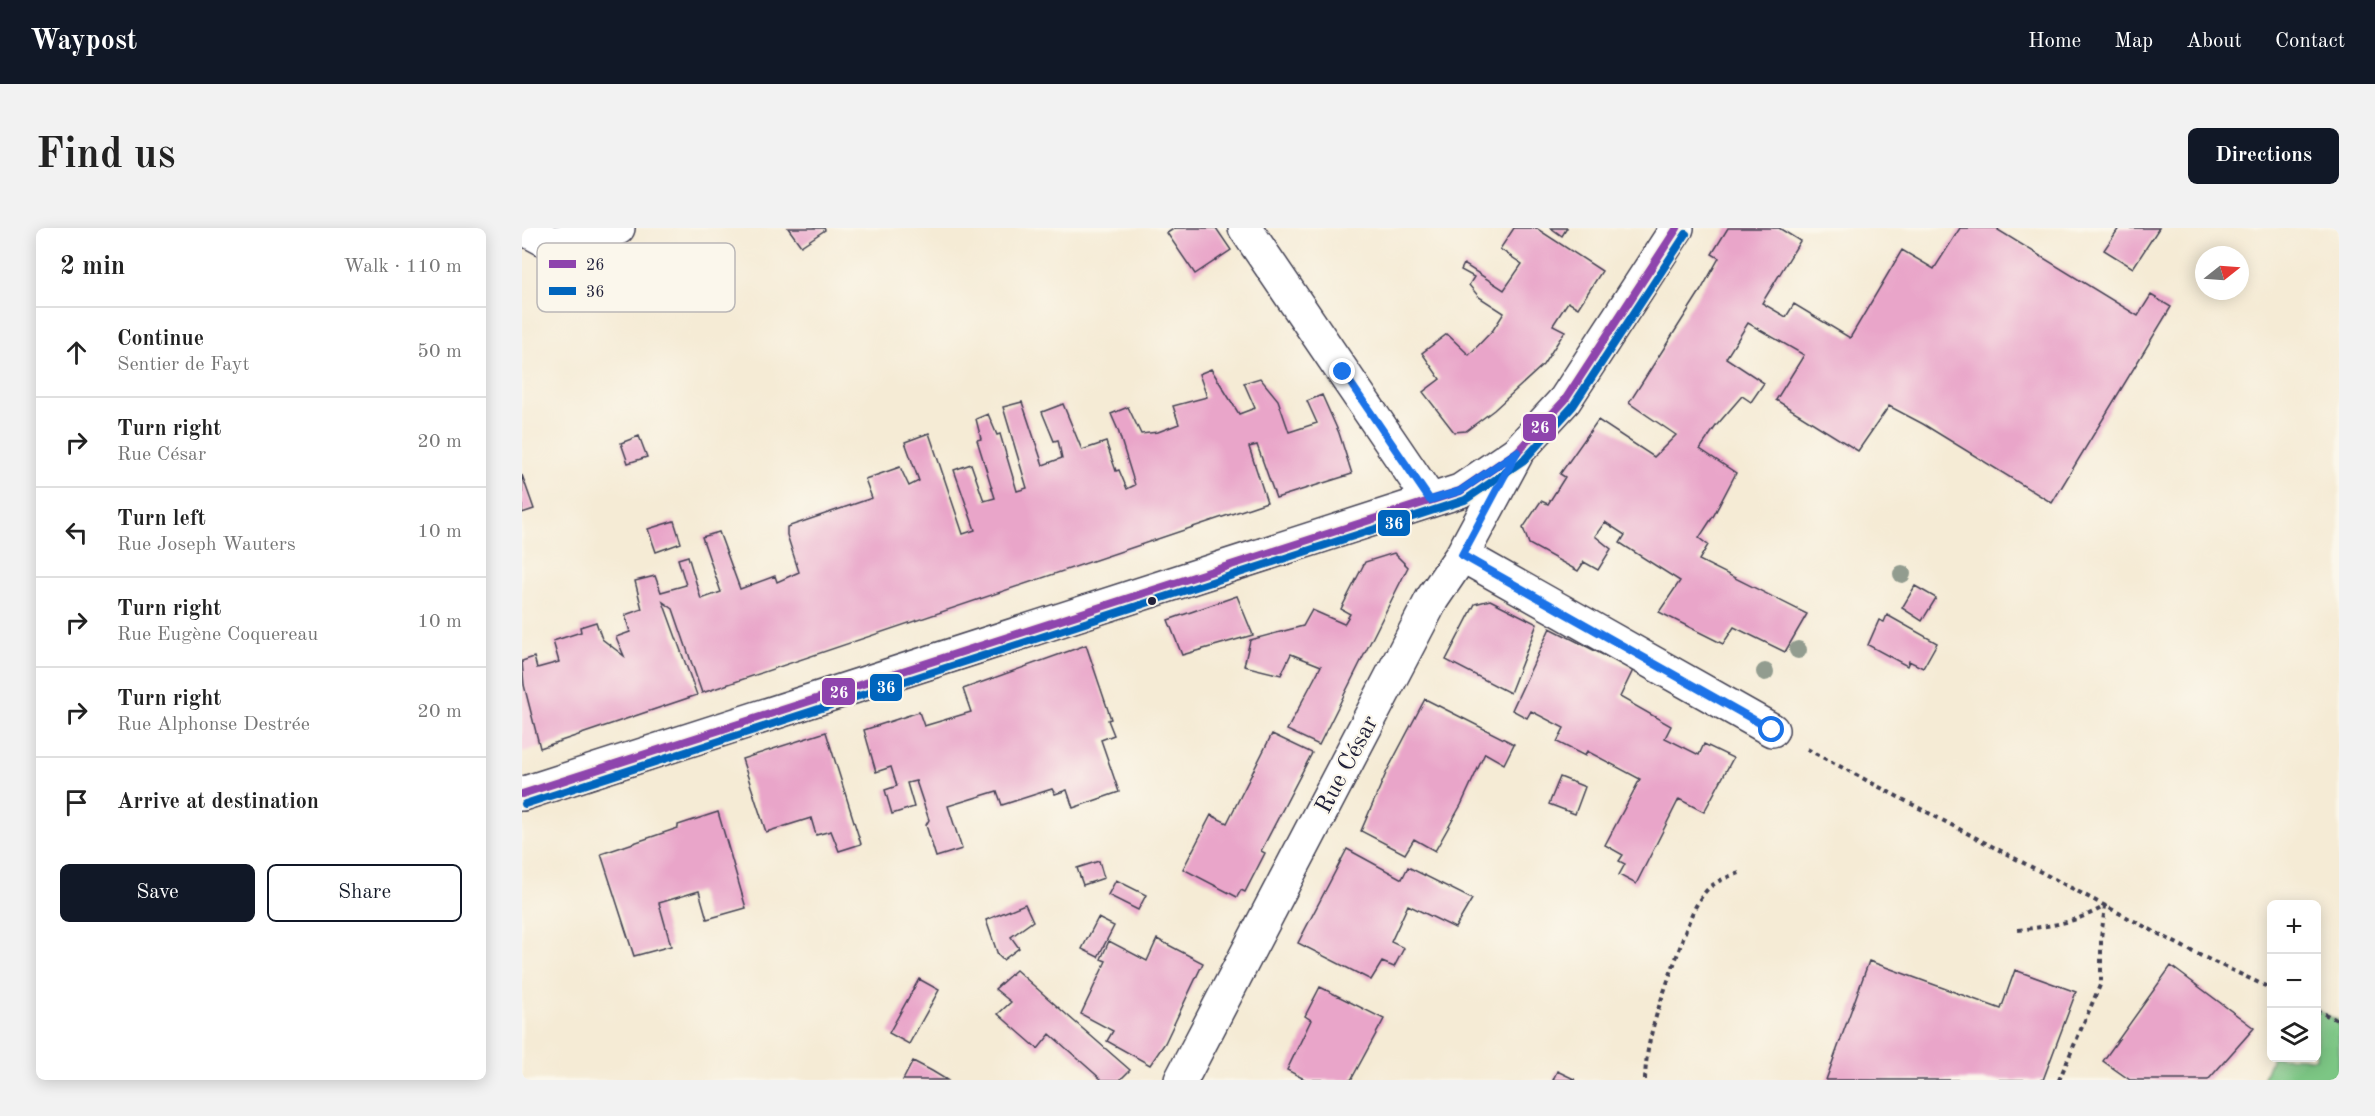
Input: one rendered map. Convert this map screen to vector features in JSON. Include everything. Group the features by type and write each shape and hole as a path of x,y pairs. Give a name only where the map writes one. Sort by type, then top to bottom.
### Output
{"street":[{"path":"525,230 551,243 592,238 618,228"},
{"path":"1245,228 1445,495"},
{"path":"522,794 1445,495 1517,452 1565,400 1677,228"},
{"name":"Rue César","path":"1181,1080 1432,599 1462,555 1517,452"},
{"path":"1462,555 1772,730"}],"path":[{"path":"1772,730 2193,952 2267,987"},
{"path":"1645,1080 1646,1060 1653,1025 1693,912 1707,890 1724,878 1743,872"},
{"path":"2018,930 2064,925 2106,906"},
{"path":"2059,1080 2101,983 2101,938 2106,906"},
{"path":"2321,1012 2339,1021"}],"shaded area":[{"path":"522,676 540,748 522,752"}],"green space":[{"path":"2321,1012 2339,1021 2339,1080 2263,1080 2270,1062 2321,1062"}],"building":[{"path":"788,228 824,228 825,230 801,246"},
{"path":"1175,228 1216,228 1231,250 1195,274 1167,233"},
{"path":"1514,228 1536,228 1602,271 1578,308 1568,302 1553,325 1565,331 1543,365 1494,410 1466,431 1454,432 1423,392 1440,379 1422,353 1447,334 1469,355 1493,330 1504,313 1479,297 1469,285 1474,277 1461,270 1464,264 1504,290 1522,264 1500,249"},
{"path":"1551,228 1567,228 1562,236"},
{"path":"1728,228 1779,228 1800,241 1762,303 1786,317 1794,304 1850,338 1902,250 1934,269 1960,228 1999,228 1998,230 2138,316 2151,295 2171,307 2052,503 1923,424 1889,406 1858,451 1776,400 1804,355 1748,323 1726,358 1764,383 1751,402 1742,396 1700,449 1736,473 1699,538 1708,545 1699,560 1807,614 1785,652 1734,627 1723,644 1659,612 1680,581 1620,543 1625,535 1605,522 1595,536 1611,549 1598,570 1584,562 1578,571 1529,544 1523,528 1541,501 1548,504 1565,477 1560,474 1598,420 1654,457 1676,435 1629,403 1701,290 1719,258 1712,254"},
{"path":"2119,228 2159,228 2133,268 2104,250"},
{"path":"1211,369 1239,414 1255,408 1244,383 1260,378 1278,400 1289,432 1317,423 1307,401 1322,395 1339,433 1352,474 1276,498 1257,445 1249,447 1267,502 702,693 673,609 663,602 697,695 540,748 524,685 522,661 534,657 537,668 559,662 553,641 581,632 580,627 596,622 602,639 624,656 616,637 630,632 625,615 642,609 635,581 655,576 661,592 686,585 678,559 688,556 701,599 721,592 702,537 719,532 740,589 775,576 777,582 799,572 787,535 787,527 872,498 865,479 900,467 909,486 919,481 905,442 929,433 963,534 975,530 954,470 971,464 984,501 995,498 977,440 981,439 976,419 988,414 997,435 1000,434 1017,491 1027,488 1003,407 1022,402 1043,465 1062,458 1058,440 1054,441 1042,412 1063,404 1082,450 1106,442 1116,471 1119,470 1127,489 1135,485 1111,414 1128,407 1141,434 1158,432 1179,424 1173,406 1207,397 1199,374"},
{"path":"639,436 647,457 628,463 621,443"},
{"path":"522,475 534,509 522,513"},
{"path":"674,521 681,543 656,552 648,529"},
{"path":"1394,553 1408,567 1319,745 1287,730 1321,666 1291,654 1281,675 1244,666 1250,640 1303,626 1312,610 1344,624 1350,614 1341,609 1365,562"},
{"path":"1915,586 1936,598 1922,621 1902,608"},
{"path":"1237,596 1253,635 1182,655 1168,620"},
{"path":"1490,600 1537,624 1510,693 1446,660 1475,604"},
{"path":"1887,615 1937,643 1923,668 1909,661 1907,666 1868,645 1879,620 1884,622"},
{"path":"1550,628 1633,670 1620,697 1671,726 1665,738 1699,755 1704,744 1733,758 1704,812 1679,799 1636,884 1619,875 1625,864 1619,861 1623,855 1605,845 1640,779 1587,751 1585,756 1557,742 1564,728 1531,711 1527,718 1512,710"},
{"path":"1086,645 1111,719 1108,720 1114,735 1101,740 1119,792 1073,808 1067,790 1055,794 1052,789 1002,805 997,791 948,806 962,849 936,857 926,825 929,820 916,781 907,783 914,807 892,814 885,790 897,786 891,767 876,772 864,730 919,712 924,726 971,712 963,689"},
{"path":"1425,699 1514,744 1504,764 1485,753 1461,805 1435,851 1414,839 1405,854 1361,831 1387,771"},
{"path":"826,732 861,844 839,851 831,831 816,835 811,818 766,832 742,759"},
{"path":"1272,734 1312,753 1261,851 1265,853 1245,892 1241,890 1237,897 1183,869 1211,815 1227,823"},
{"path":"1560,777 1585,787 1575,814 1549,804"},
{"path":"718,812 746,908 707,919 699,891 659,903 671,946 634,956 601,854"},
{"path":"1347,849 1402,879 1408,867 1472,899 1455,928 1408,905 1391,942 1404,948 1394,967 1382,962 1371,980 1298,943"},
{"path":"1099,861 1104,878 1083,885 1077,868"},
{"path":"1116,880 1146,895 1138,910 1108,895"},
{"path":"1025,904 1033,921 1011,937 1019,948 1003,960 998,955 986,920"},
{"path":"1098,918 1114,926 1098,957 1082,949"},
{"path":"1157,939 1203,963 1165,1043 1150,1065 1107,1041 1113,1031 1081,1014 1106,961 1101,959 1109,941 1147,961"},
{"path":"1869,961 2001,1009 2015,970 2076,992 2043,1080 1826,1080"},
{"path":"2171,966 2254,1028 2208,1080 2130,1080 2103,1061"},
{"path":"1016,970 1130,1070 1120,1080 1102,1080 1050,1034 1038,1049 998,1014 1011,1002 995,989"},
{"path":"919,979 939,990 909,1044 889,1033"},
{"path":"1320,987 1384,1019 1351,1080 1306,1080 1287,1070 1311,1020 1305,1016"},
{"path":"913,1061 932,1071 947,1080 903,1080"},
{"path":"1557,1071 1576,1080 1553,1080"}],"transit line":[{"name":"26","path":"522,794 1460,491 1517,452 1565,400 1677,228"},
{"name":"36","path":"525,804 1465,500 1524,460 1573,406 1686,234"}],"route":[{"path":"1343,372 1430,500 1460,491 1517,452 1462,555 1772,730"}]}
